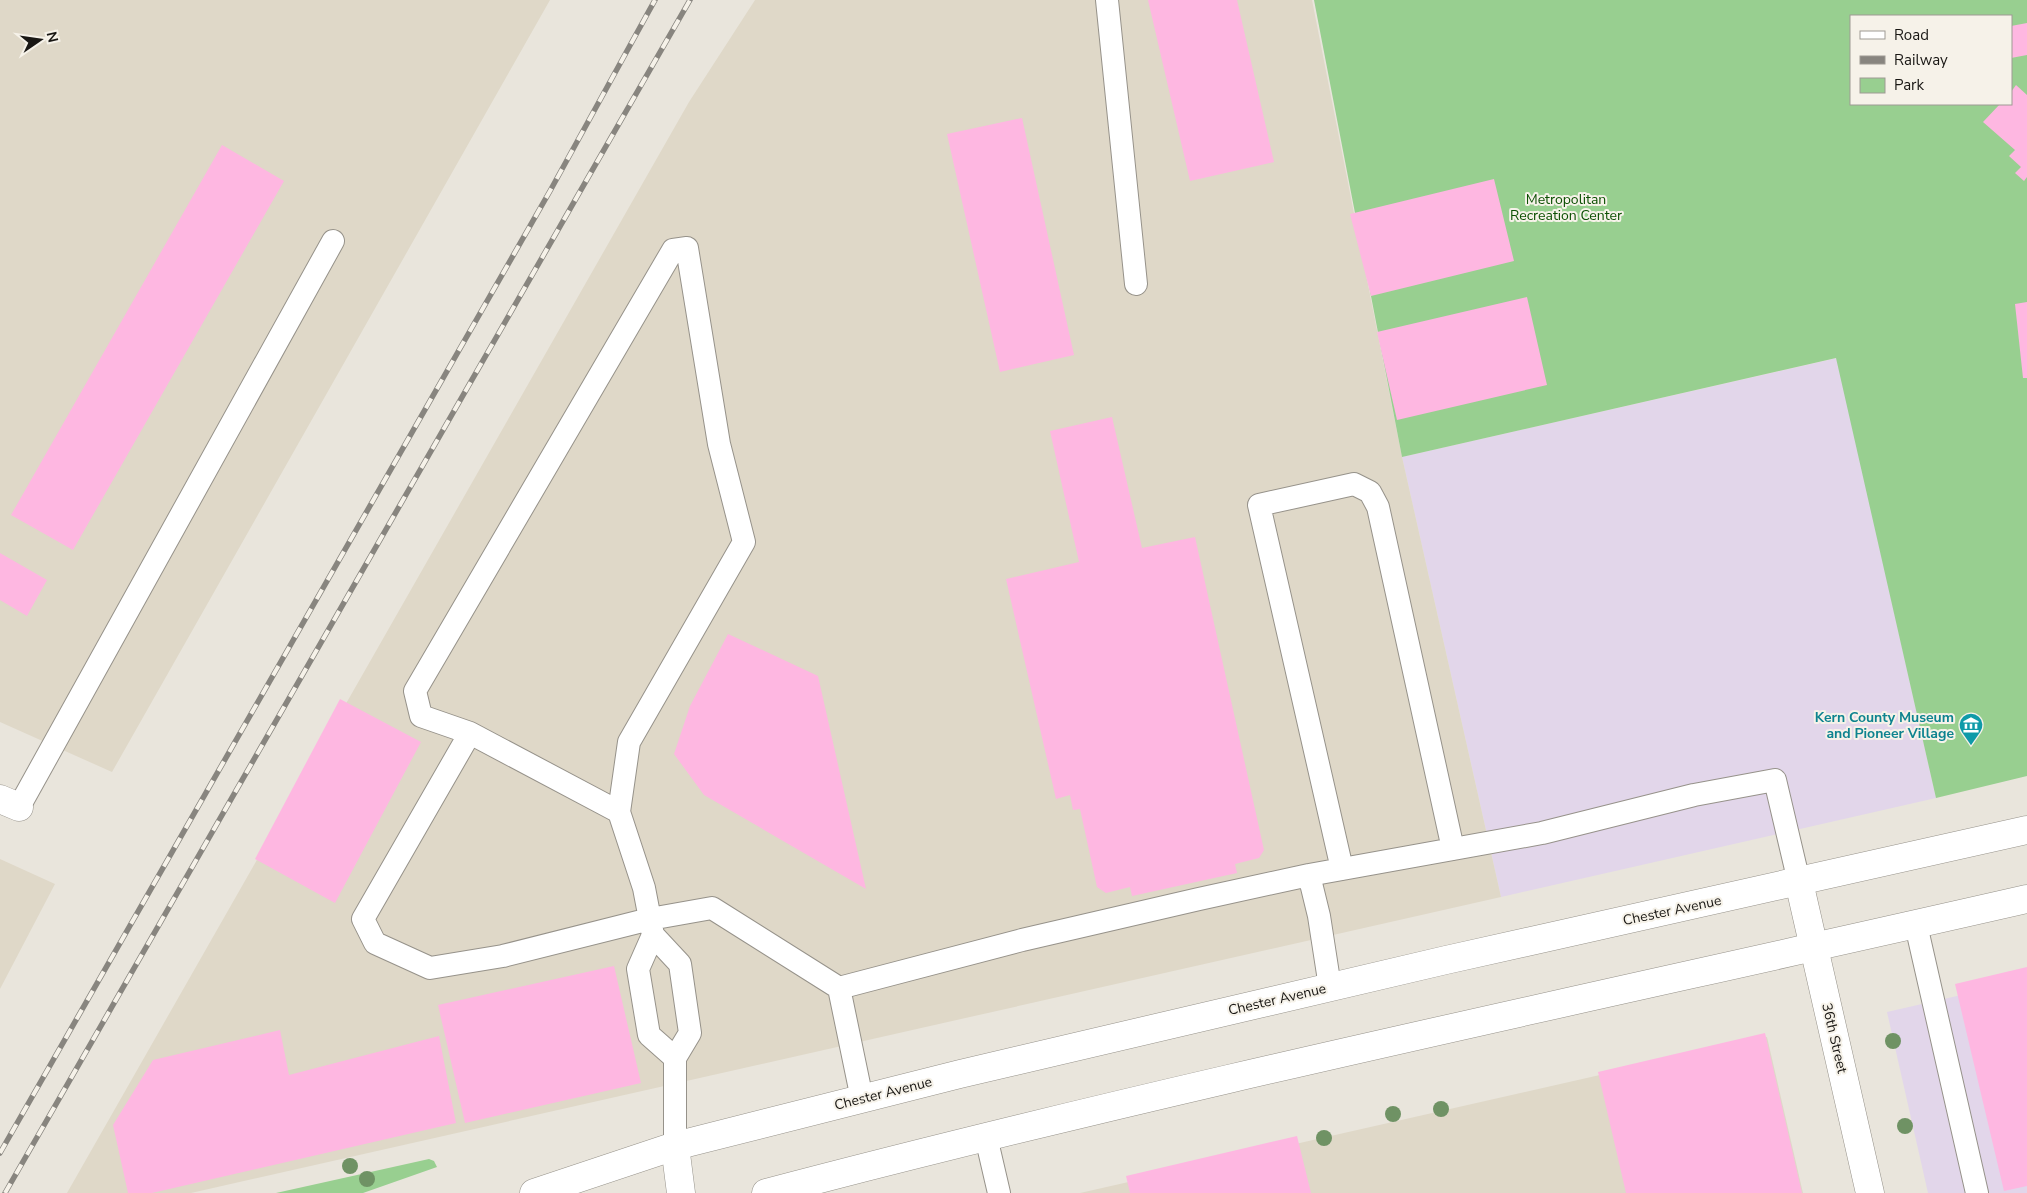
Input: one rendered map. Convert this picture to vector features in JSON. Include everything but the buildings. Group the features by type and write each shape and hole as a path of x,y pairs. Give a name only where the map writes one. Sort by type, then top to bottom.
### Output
{"main road":[{"name":"Chester Avenue","path":"534,1193 675,1146 960,1074 1330,987 2027,830"},
{"name":"36th Street","path":"1799,882 1870,1193"},
{"path":"766,1193 794,1189 986,1136 1462,1025 2027,899"},
{"path":"675,1146 681,1193"}],"lane":[{"path":"1107,0 1136,284"},
{"path":"9,803 333,241"},
{"path":"619,812 470,733 421,716 416,691 673,250 687,248 719,444 744,542 629,742 619,812 644,888 651,927 638,970 649,1035 676,1058"},
{"path":"1342,869 1259,505 1354,484 1370,492 1378,508 1453,849"},
{"path":"470,733 363,919 375,943 430,968 503,956 651,927 712,908 839,988 862,1099"},
{"path":"839,988 1022,940 1309,875 1542,833 1694,795 1775,780 1799,882"},
{"path":"1309,875 1320,916 1330,987"},
{"path":"1916,924 1977,1193"},
{"path":"651,927 680,964 690,1033 676,1058 675,1146"},
{"path":"986,1136 998,1193"}],"shaded area":[{"path":"0,0 550,0 112,772 0,722"},
{"path":"755,0 1312,0 1402,457 1501,897 191,1193 67,1193 689,102"},
{"path":"1837,358 1936,798 1501,897 1402,457"},
{"path":"0,859 55,884 0,989"},
{"path":"2027,980 2027,1193 1928,1193 1887,1012"},
{"path":"1767,1037 1803,1193 1080,1193"}],"green space":[{"name":"Metropolitan Recreation Center","path":"1314,0 2027,0 2027,776 1936,798 1836,358 1402,457"},
{"path":"429,1159 434,1161 437,1167 363,1193 276,1193"}],"railway":[{"path":"0,1153 550,191 655,0"},
{"path":"5,1193 690,0"}],"place":[{"name":"Kern County Museum and Pioneer Village","path":"1971,746"}]}
